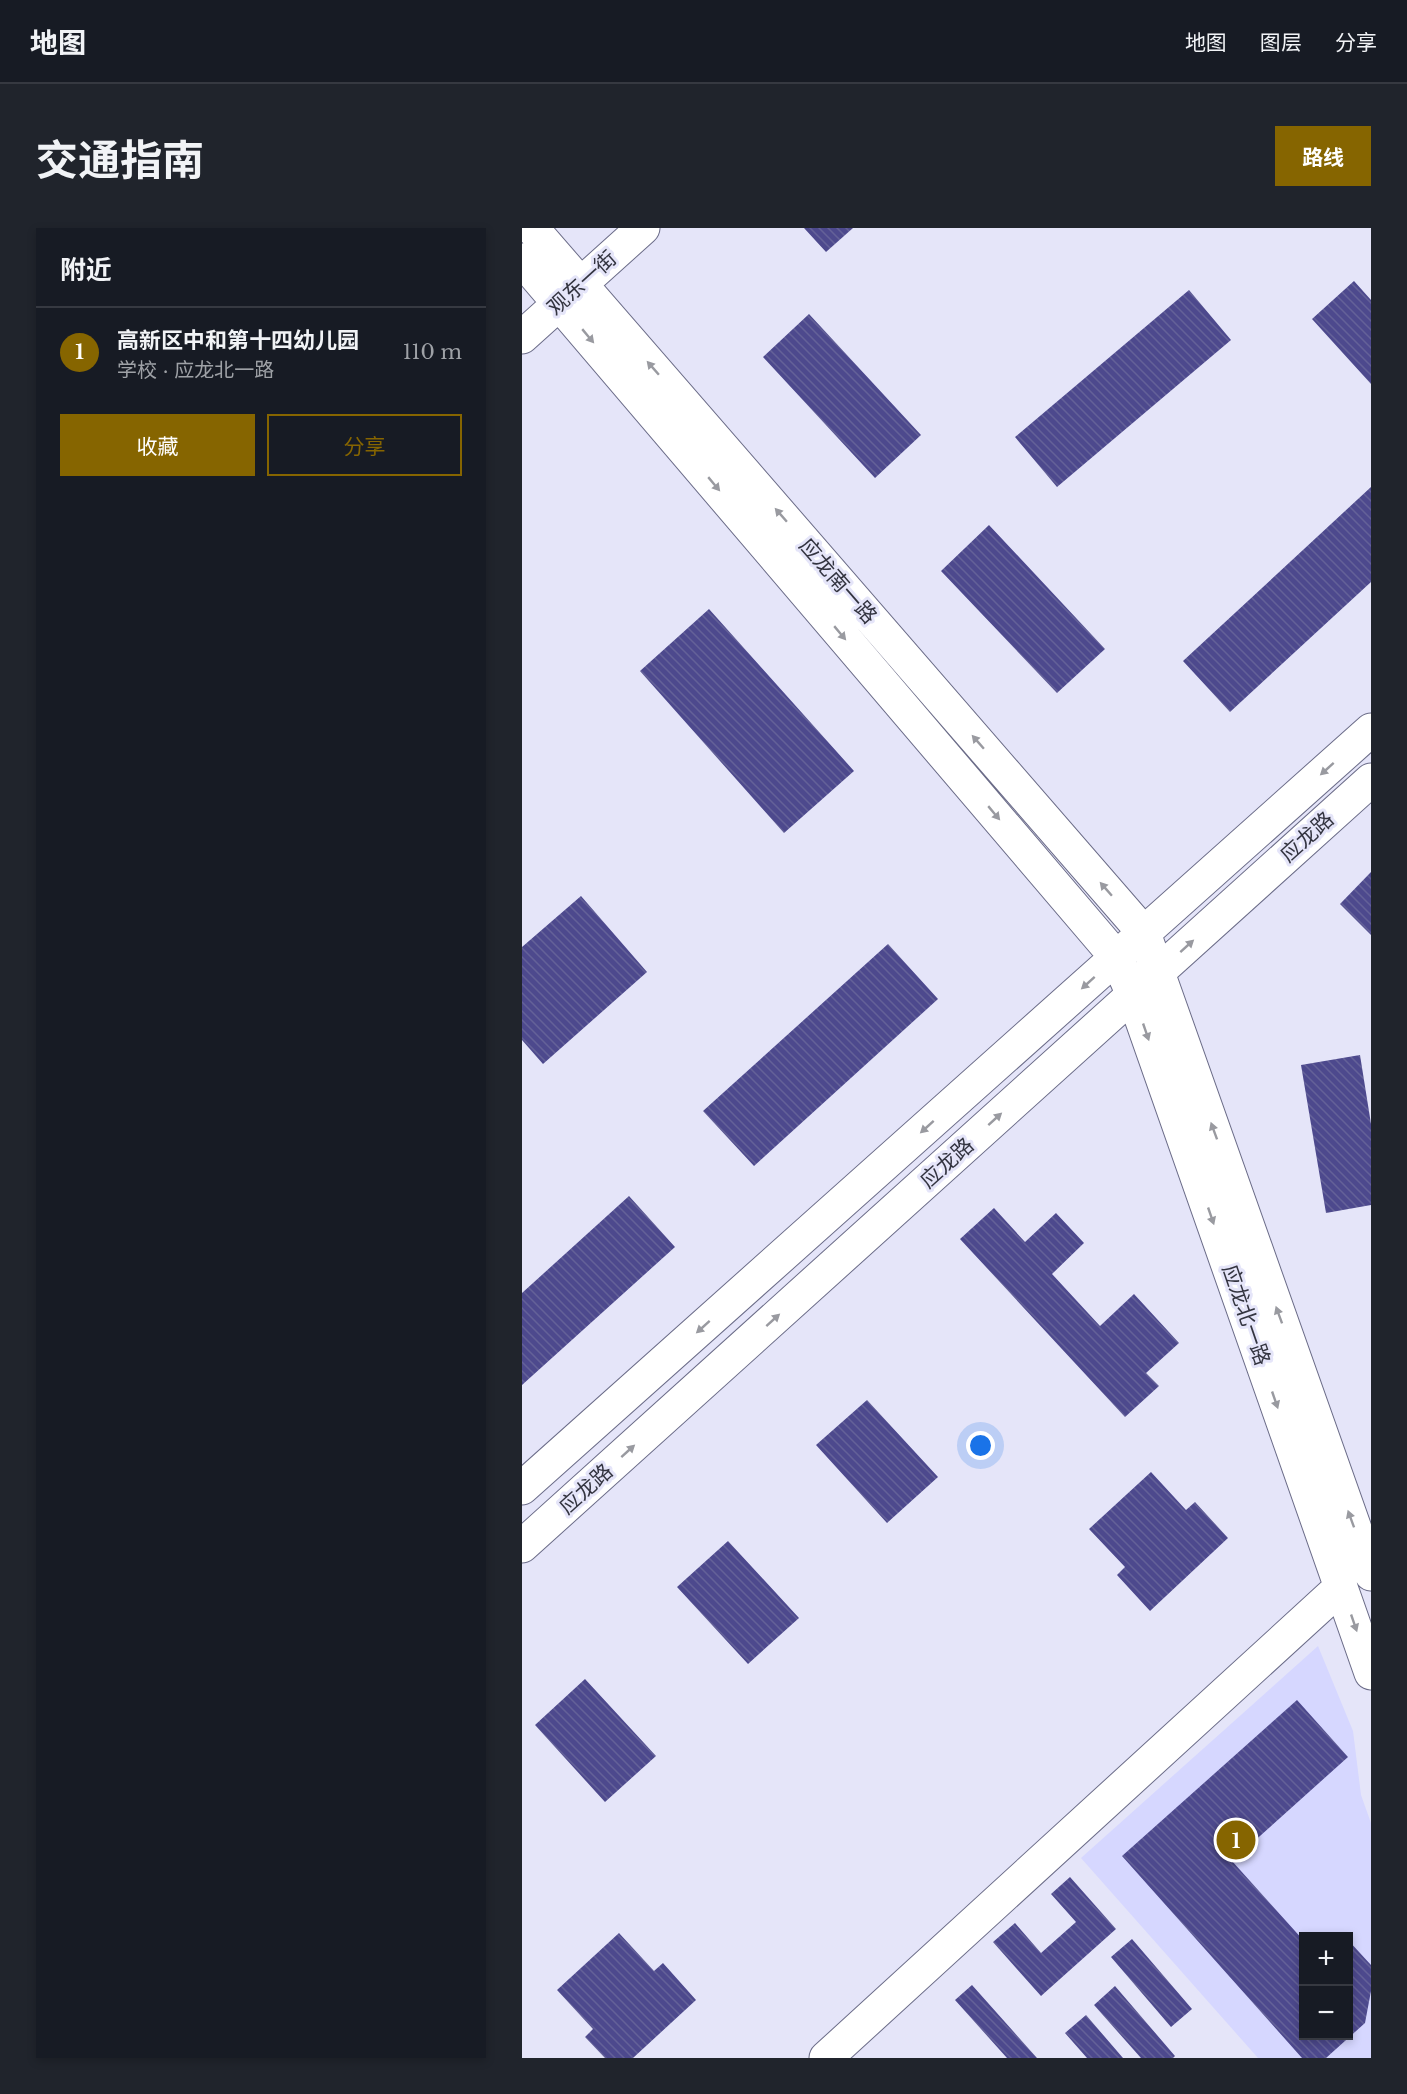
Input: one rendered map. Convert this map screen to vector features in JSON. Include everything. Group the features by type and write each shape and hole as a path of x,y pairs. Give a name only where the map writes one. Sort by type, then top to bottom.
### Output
{"street":[{"name":"应龙南一路","path":"532,228 570,294 1117,958"},
{"name":"观东一街","path":"522,337 643,228"},
{"name":"应龙南一路","path":"522,260 570,294 1144,933"},
{"name":"应龙路","path":"522,1488 1371,730"},
{"name":"应龙路","path":"522,1546 1371,780"},
{"name":"应龙北一路","path":"1144,933 1371,1574"},
{"name":"应龙北一路","path":"1117,958 1133,995 1371,1673"},
{"path":"826,2058 1341,1587"}],"shaded area":[{"path":"1318,1646 1353,1731 1361,1795 1371,1823 1371,2058 1258,2058 1081,1858"}],"building":[{"path":"804,228 853,228 826,252"},
{"path":"1354,281 1371,300 1371,384 1312,319"},
{"path":"1189,290 1231,340 1057,487 1015,437"},
{"path":"809,314 921,435 875,478 763,357"},
{"path":"1371,487 1371,582 1230,712 1183,661"},
{"path":"989,525 1105,649 1057,693 941,571"},
{"path":"709,609 854,771 784,833 640,671"},
{"path":"1371,872 1371,935 1340,904"},
{"path":"581,896 647,972 543,1064 522,1040 522,947"},
{"path":"888,944 938,999 754,1166 703,1111"},
{"path":"1360,1055 1371,1124 1371,1205 1326,1213 1301,1065"},
{"path":"629,1196 675,1247 522,1385 522,1293"},
{"path":"994,1208 1025,1242 1056,1213 1084,1243 1052,1274 1100,1326 1134,1294 1179,1343 1146,1373 1159,1386 1125,1417 960,1239"},
{"path":"867,1400 938,1477 887,1523 816,1445"},
{"path":"1151,1472 1186,1510 1195,1502 1228,1538 1150,1611 1117,1575 1125,1567 1089,1529"},
{"path":"728,1541 799,1618 748,1664 677,1587"},
{"path":"585,1679 656,1756 605,1802 535,1725"},
{"path":"1297,1700 1348,1757 1232,1861 1299,1935 1299,2040 1346,2040 1326,2058 1302,2058 1122,1856"},
{"path":"1070,1877 1116,1929 1041,1996 993,1942 1015,1923 1041,1953 1076,1922 1051,1894"},
{"path":"619,1933 654,1971 663,1963 696,2000 633,2058 605,2058 585,2037 593,2029 557,1990"},
{"path":"1132,1939 1192,2009 1171,2027 1111,1957"},
{"path":"1353,1945 1371,1965 1371,1991 1365,2023 1353,2034"},
{"path":"972,1985 1037,2058 1007,2058 955,2000"},
{"path":"1115,1986 1175,2056 1173,2058 1141,2058 1094,2005"},
{"path":"1086,2015 1123,2058 1087,2058 1065,2033"}],"place":[{"name":"高新区中和第十四幼儿园","path":"1236,1840"}]}
